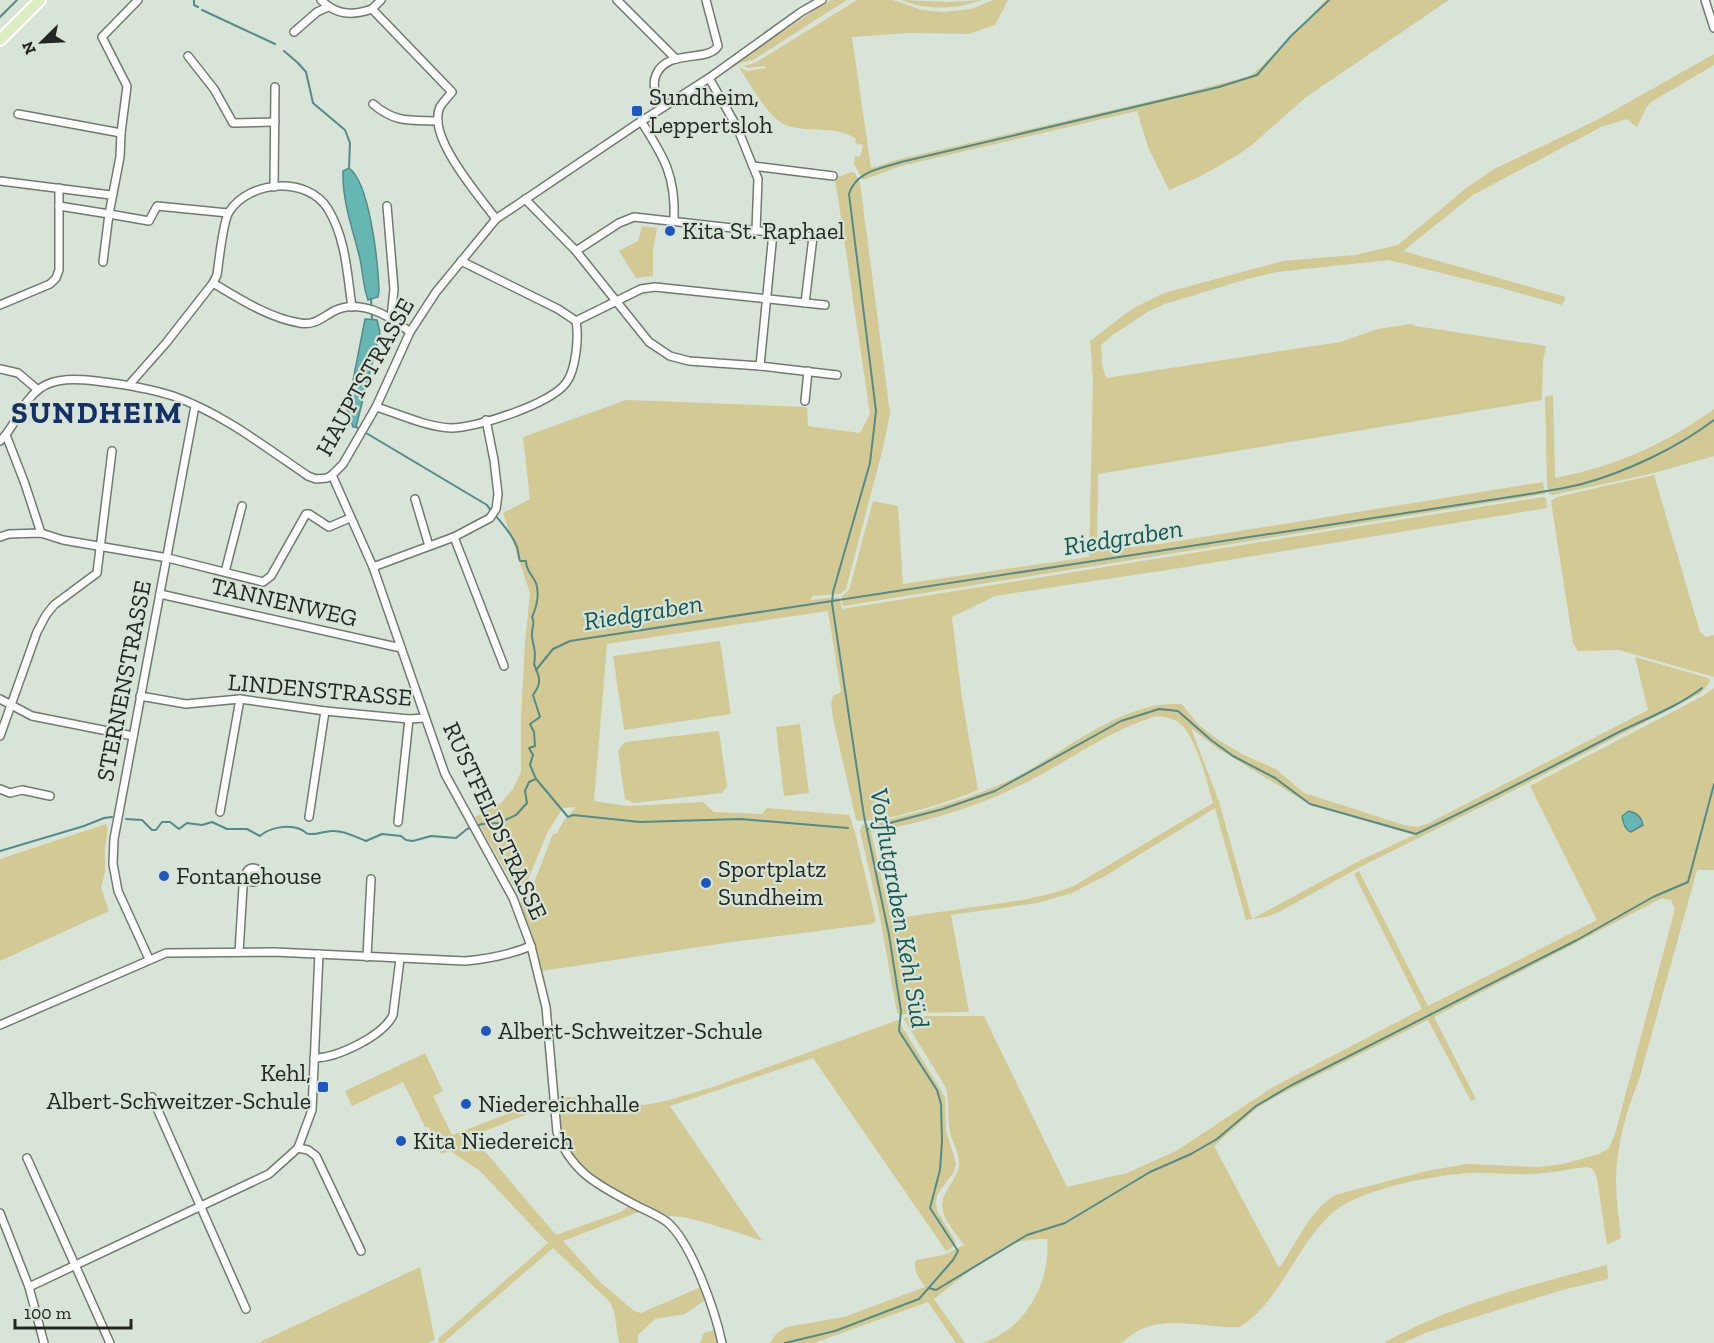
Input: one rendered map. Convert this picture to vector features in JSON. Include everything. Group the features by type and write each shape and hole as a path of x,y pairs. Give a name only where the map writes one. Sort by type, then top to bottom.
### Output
{"main road":[{"path":"0,40 40,0"}],"street":[{"path":"103,262 111,195 120,157 127,86 102,37 138,0"},
{"path":"321,0 328,7 349,14 372,9 381,0"},
{"path":"617,0 676,59"},
{"path":"664,106 655,90 654,82 660,68 676,59 717,50 717,40 706,0"},
{"name":"HAUPTSTRASSE","path":"38,390 56,381 81,379 129,385 172,396 227,422 308,476 316,479 332,475 343,464 376,407 410,332 436,292 496,219 822,0"},
{"path":"1705,0 1714,28"},
{"path":"294,32 317,12 328,7"},
{"path":"372,9 452,92 440,108 438,121 447,150 496,219"},
{"path":"188,56 214,89 233,123 275,122"},
{"path":"709,78 737,127 758,179 756,230"},
{"path":"274,187 275,87"},
{"path":"372,104 387,115 403,120 438,121"},
{"path":"18,114 121,133"},
{"path":"641,121 664,156 673,186 674,220"},
{"path":"753,166 833,176"},
{"path":"0,181 111,195"},
{"path":"129,385 213,284 217,275 228,213 243,196 253,191 274,187 307,190 318,196 327,207 340,235 352,307"},
{"path":"0,305 50,284 56,278 59,188"},
{"path":"525,199 576,251 649,342 670,356 688,361 837,375"},
{"path":"59,206 149,221 157,206 228,213"},
{"path":"387,206 394,289 392,318"},
{"path":"576,251 619,223 634,217 813,237 805,303"},
{"path":"760,366 773,233"},
{"path":"461,261 558,309 576,321"},
{"path":"213,284 262,311 300,323 313,322 335,311 352,307 364,308 392,318 410,332"},
{"path":"576,321 641,290 654,287 825,305"},
{"path":"376,407 438,426 460,427 518,412 542,402 568,381 577,346 576,321"},
{"path":"0,369 18,374 38,390 3,438 26,484 42,533"},
{"path":"805,401 808,371"},
{"name":"STERNENSTRASSE","path":"149,959 118,891 113,864 114,839 195,406"},
{"path":"373,567 454,537 490,518 496,509 498,494 486,420"},
{"path":"0,736 37,632 46,615 54,605 98,573 112,451"},
{"name":"RUSTFELDSTRASSE","path":"332,475 373,567 445,774 513,898 531,946 546,1007 557,1132 562,1148 570,1160 598,1186 658,1216 672,1227 683,1242 703,1284 722,1343"},
{"path":"416,499 429,546"},
{"path":"225,572 242,506"},
{"path":"0,537 9,534 42,533 101,547 168,558 262,582 267,581 271,576 306,514 329,527 350,519"},
{"path":"454,537 504,666"},
{"name":"TANNENWEG","path":"160,594 401,648"},
{"name":"LINDENSTRASSE","path":"140,696 186,704 240,699 325,711 409,719 425,718"},
{"path":"0,699 32,716 133,736"},
{"path":"220,812 240,699"},
{"path":"309,817 325,711"},
{"path":"398,822 409,719"},
{"path":"0,789 10,793 22,790 50,796"},
{"path":"239,952 243,887 246,874"},
{"path":"367,957 371,879"},
{"path":"0,1025 166,953 183,951 319,954 465,962 492,958 531,946"},
{"path":"29,1287 270,1174 298,1148 312,1110 319,954"},
{"path":"314,1058 326,1058 374,1035 389,1023 394,1008 400,959"},
{"path":"152,1097 246,1309"},
{"path":"298,1148 308,1150 316,1156 361,1251"},
{"path":"27,1158 110,1343"},
{"path":"0,1213 29,1287 44,1343"}],"shaded area":[{"path":"831,0 847,0 753,60 731,68 769,39"},
{"path":"857,0 893,0 922,10 943,12 971,9 994,0 1008,0 995,25 969,34 910,33 852,37 871,168 900,159 1250,76 1326,0 1449,0 1306,97 1252,145 1236,156 1201,176 1169,190 1148,147 1137,111 901,166 863,180 854,164 855,156 860,157 863,145 855,143 856,139 847,134 837,131 804,129 784,124 766,108 739,67 747,71 766,68 764,66 749,68 743,66 755,63"},
{"path":"901,0 949,2 982,0 962,6 941,8 921,6"},
{"path":"1714,54 1714,65 1651,102 1637,127 1627,119 1601,127 1473,195 1403,251 1566,297 1562,305 1389,260 1277,272 1247,279 1149,311 1101,345 1102,364 1106,378 1340,342 1378,329 1411,324 1546,346 1543,361 1542,400 1098,474 1097,551 1160,544 1543,482 1545,494 843,606 841,597 849,590 873,501 898,506 903,584 1089,557 1093,380 1090,341 1132,309 1164,293 1283,261 1355,255 1398,245 1465,189 1494,169 1599,119"},
{"path":"851,172 855,173 860,183 890,413 846,589 840,594 812,596 811,600 839,597 842,609 1543,497 1546,498 1547,508 995,596 952,617 962,698 978,790 935,805 881,819 856,820 831,704 833,696 841,692 828,611 607,644 594,801 628,806 703,802 714,812 762,814 767,808 849,815 876,921 872,924 732,942 542,971 533,937 520,903 535,880 553,834 557,833 576,807 563,808 548,831 528,880 521,885 514,886 475,817 501,803 513,789 521,772 521,718 530,593 503,513 530,499 523,437 626,400 807,407 808,426 860,433 870,414 835,178"},
{"path":"642,226 657,228 653,251 653,276 636,278 619,251 638,241"},
{"path":"1553,395 1555,478 1619,461 1677,433 1714,409 1714,456 1650,474 1552,495 1547,486 1545,397"},
{"path":"1654,475 1700,632 1706,637 1714,635 1714,677 1619,650 1578,651 1573,643 1551,501 1557,497"},
{"path":"720,641 731,714 624,730 613,656"},
{"path":"1635,657 1708,678 1710,682 1701,693 1266,917 1246,920 1215,808 1105,876 1072,893 1037,903 951,915 969,1012 901,1015 897,1013 879,912 860,831 862,825 943,805 983,792 1020,775 1097,729 1129,713 1155,706 1182,704 1198,724 1218,740 1276,769 1304,793 1404,825 1417,827 1427,824 1648,710","holes":["1156,716 1176,721 1187,732 1201,762 1213,803 1072,887 1023,900 891,919 871,832 934,818 994,797 1033,779 1108,736","1191,728 1217,748 1309,804 1414,835 1361,860 1252,919 1219,802"]},
{"path":"1714,688 1714,870 1697,870 1639,1080 1623,1128 1616,1178 1621,1238 1607,1245 1597,1178 1593,1169 1587,1167 1533,1174 1454,1174 1396,1185 1343,1205 1319,1227 1266,1303 1240,1327 1183,1323 1160,1324 1142,1329 1121,1343 982,1343 1011,1327 1032,1302 1040,1287 1047,1255 1047,1239 1038,1239 1004,1248 966,1273 934,1299 965,1343 956,1343 928,1302 814,1343 770,1343 776,1334 786,1327 844,1317 925,1287 916,1271 916,1260 944,1255 964,1245 946,1220 942,1206 943,1199 959,1167 958,1155 950,1130 947,1092 903,1018 984,1016 1067,1187 1127,1173 1176,1151 1273,1087 1422,1009 1354,874 1359,871 1428,1006 1597,920 1530,786 1703,696","holes":["1662,898 1671,900 1675,909 1615,1134 1609,1148 1599,1154 1563,1164 1539,1167 1467,1164 1426,1171 1335,1195 1310,1219 1279,1268 1214,1146 1257,1108 1279,1095 1428,1020 1471,1101 1476,1099 1434,1017"]},
{"path":"800,724 809,793 784,796 776,727"},
{"path":"719,731 727,786 722,793 634,803 625,799 618,751 625,742"},
{"path":"106,824 108,829 105,872 101,888 109,911 0,961 0,859"},
{"path":"898,1020 945,1097 946,1130 956,1164 954,1172 937,1195 936,1203 938,1213 955,1240 955,1246 946,1251 813,1058 670,1106 762,1241 696,1220 664,1215 639,1204 608,1185 580,1163 570,1152 562,1137 558,1096 644,1105 666,1101 713,1087"},
{"path":"425,1053 443,1091 433,1096 452,1135 550,1098 551,1105 472,1136 556,1235 621,1212 630,1205 641,1211 563,1241 599,1281 634,1311 641,1313 701,1287 705,1300 685,1314 655,1319 638,1335 638,1343 619,1343 614,1311 610,1302 553,1248 443,1343 439,1343 438,1339 548,1243 480,1171 450,1151 441,1154 429,1127 425,1127 403,1082 352,1106 345,1091"},
{"path":"1607,1265 1608,1279 1507,1307 1425,1333 1403,1343 1384,1343 1410,1329 1465,1306"},
{"path":"420,1267 435,1340 428,1343 258,1343"},
{"path":"717,1329 719,1343 700,1343 704,1333"}],"water":[{"path":"349,168 356,176 362,190 375,243 379,290 378,297 368,300 344,193 343,171"},
{"path":"365,319 377,320 380,332 356,427 353,427 347,411"},
{"path":"1629,811 1638,816 1643,825 1631,832 1627,830 1622,816"}],"waterway":[{"path":"0,17 17,0"},
{"path":"194,0 194,5 198,7"},
{"name":"Vorflutgraben Kehl Süd","path":"785,1343 835,1331 919,1299 958,1251 930,1208 940,1170 941,1104 937,1090 899,1031 901,1011 889,935 864,816 832,603 833,592 870,463 876,411 849,194 852,186 870,172 901,162 1219,87 1257,75 1291,36 1329,0"},
{"path":"202,10 275,44"},
{"path":"284,51 306,72 313,103 345,130 350,143 349,168"},
{"path":"371,299 372,319"},
{"name":"Riedgraben","path":"536,670 553,649 570,641 1571,487 1616,473 1651,458 1714,420"},
{"path":"356,427 487,505 491,511"},
{"path":"126,819 142,820 152,830 156,830 162,822 170,822 179,829 187,823 202,825 212,822 227,829 247,829 260,836 269,830 286,827 297,828 308,834 338,831 366,841 382,834 401,836 413,841 431,836 456,838 467,829 482,824 499,823 516,815 527,803 525,791 529,782 536,779 530,765 533,755 529,748 535,746 534,732 530,724 540,717 533,695 539,680 534,664 535,652 532,640 534,622 532,617 537,605 538,592 526,561 520,561 513,538 495,515"},
{"name":"Vorflutgraben Kehl Süd","path":"867,829 943,809 995,791 1121,721 1159,709 1178,711 1233,756 1275,778 1310,804 1416,834 1670,708 1702,688"},
{"path":"537,780 568,817 573,815 640,822 740,819 848,828"},
{"path":"929,1288 936,1290 1027,1235 1065,1223 1150,1172 1191,1154 1217,1139 1256,1106 1290,1086 1577,940 1653,897 1688,882 1714,784"},
{"path":"0,851 112,817"}],"place":[{"name":"Sundheim, Leppertsloh","path":"637,111"},
{"name":"Kita St. Raphael","path":"670,231"},
{"name":"Fontanehouse","path":"164,876"},
{"name":"Sportplatz Sundheim","path":"706,883"},
{"name":"Albert-Schweitzer-Schule","path":"486,1031"},
{"name":"Kehl, Albert-Schweitzer-Schule","path":"323,1087"},
{"name":"Niedereichhalle","path":"466,1104"},
{"name":"Kita Niedereich","path":"401,1141"}],"district":[{"name":"SUNDHEIM","path":"97,413"}]}
